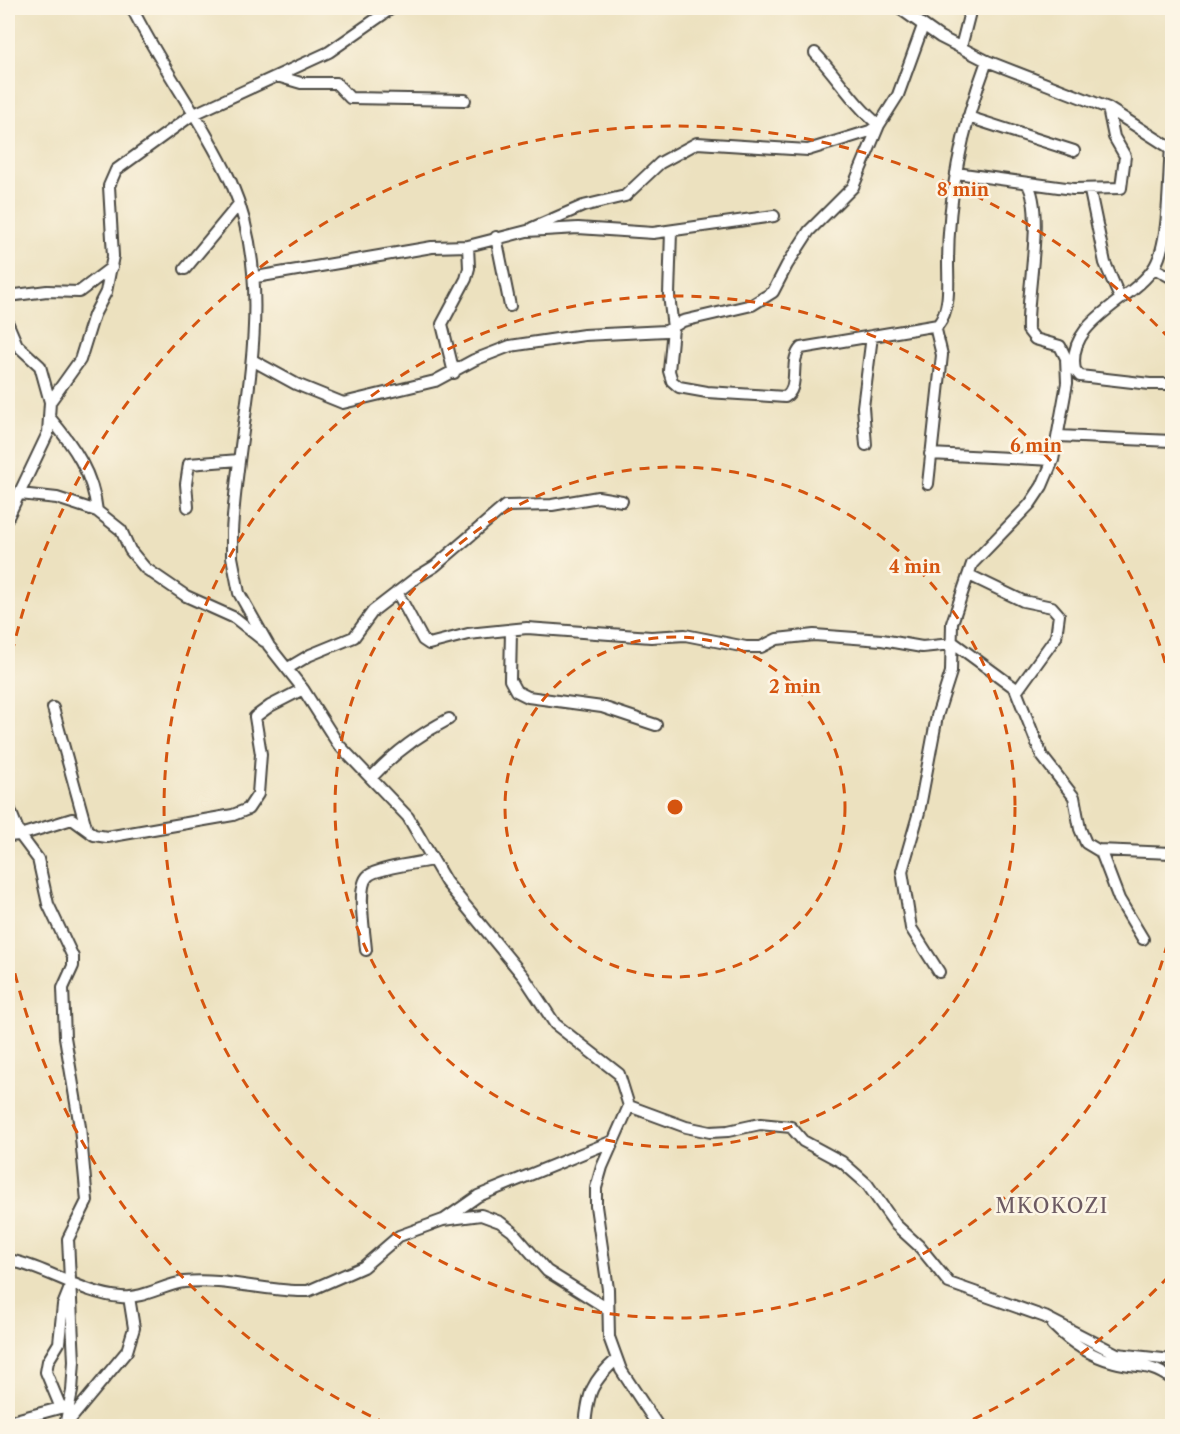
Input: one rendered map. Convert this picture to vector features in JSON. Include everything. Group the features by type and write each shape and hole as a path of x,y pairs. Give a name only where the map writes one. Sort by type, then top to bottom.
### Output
{"street":[{"path":"132,8 230,181 239,204 256,277 252,360 232,532 235,576 239,593 269,645 303,689 339,744 408,817 432,860 452,889 524,977 555,1024 619,1074 629,1106 602,1167 596,1198 609,1337 617,1359 658,1426"},
{"path":"50,402 80,360 112,267 113,228 109,196 112,176 121,165 192,115 329,52 392,8"},
{"path":"899,8 923,26 987,61 1108,108 1172,149 1164,235 1154,268 1077,341 1073,351 1075,370 1084,376 1150,384 1173,384"},
{"path":"961,47 971,8"},
{"path":"252,360 296,384 344,403 435,381 495,351 529,342 607,333 663,331 683,321 752,305 771,295 809,231 853,187 879,124 898,95 923,26"},
{"path":"815,53 839,78 858,104 879,124"},
{"path":"671,231 669,295 673,328 669,371 672,381 679,387 735,396 787,397 792,389 795,356 801,348 936,326 946,312 948,235 956,173 968,117 987,61"},
{"path":"277,76 302,83 336,84 349,98 465,100"},
{"path":"956,173 1090,191 1120,188 1124,185 1125,156 1114,137 1108,108"},
{"path":"968,117 1074,151"},
{"path":"527,231 583,206 625,196 660,163 697,144 808,150 849,139 879,124"},
{"path":"939,972 911,928 902,871 919,812 937,716 951,672 952,623 978,555 1036,495 1053,460 1067,383 1064,352 1058,345 1035,339 1028,330 1034,208 1033,193 1027,183"},
{"path":"1090,191 1105,263 1120,298"},
{"path":"185,270 239,204"},
{"path":"256,277 432,247 468,246 496,237 527,231 578,228 640,233 671,231 774,216"},
{"path":"496,237 510,306"},
{"path":"454,373 442,324 466,279 469,268 468,246"},
{"path":"8,296 47,291 79,292 112,267"},
{"path":"1154,268 1173,278"},
{"path":"8,324 17,345 40,366 50,402 48,433 8,517"},
{"path":"928,484 942,355 936,326"},
{"path":"866,445 863,407 872,336"},
{"path":"50,418 86,469 92,484 97,511"},
{"path":"1058,436 1173,441"},
{"path":"930,454 1053,460"},
{"path":"188,507 186,484 189,464 239,460"},
{"path":"8,496 20,494 66,500 97,511 121,530 130,550 145,568 186,596 235,618 269,645"},
{"path":"288,668 310,655 354,637 370,613 435,566 505,506 552,505 598,496 622,501"},
{"path":"969,575 1023,601 1052,607 1059,615 1060,621 1056,637 1017,691"},
{"path":"397,592 423,640 428,644 468,634 511,630 651,637 685,635 756,647 777,639 814,635 882,640 922,647 952,643 1010,682 1017,691 1042,756 1074,797 1080,829 1086,843 1098,850 1173,853"},
{"path":"511,630 510,680 516,691 528,697 602,707 656,725"},
{"path":"8,836 20,835 72,819 96,835 122,836 233,815 248,809 258,794 261,754 255,717 270,706 303,689"},
{"path":"53,708 86,827"},
{"path":"372,777 386,762 420,736 449,719"},
{"path":"8,805 20,835 38,859 52,914 73,957 73,966 63,988 65,1037 80,1127 87,1201 68,1236 74,1361 65,1407 65,1426"},
{"path":"1098,850 1123,906 1143,939"},
{"path":"366,950 361,891 366,879 376,872 432,860"},
{"path":"629,1106 687,1127 710,1132 728,1131 760,1124 792,1128 803,1141 842,1162 867,1184 896,1225 919,1246 949,1283 1045,1317 1117,1354 1173,1359"},
{"path":"444,1220 478,1196 613,1141"},
{"path":"8,1260 34,1267 70,1284 110,1295 129,1297 179,1283 213,1281 293,1291 308,1290 363,1268 393,1239 444,1220 481,1215 500,1222 512,1231 547,1271 608,1309"},
{"path":"65,1407 45,1372 58,1343 63,1305 70,1284"},
{"path":"65,1426 128,1351 134,1328 129,1297"},
{"path":"1045,1317 1064,1336 1098,1357 1125,1364 1144,1365 1173,1379"},
{"path":"585,1426 588,1398 594,1382 617,1359"},
{"path":"8,1422 65,1407"}],"district":[{"name":"MKOKOZI","path":"1052,1206"}]}
